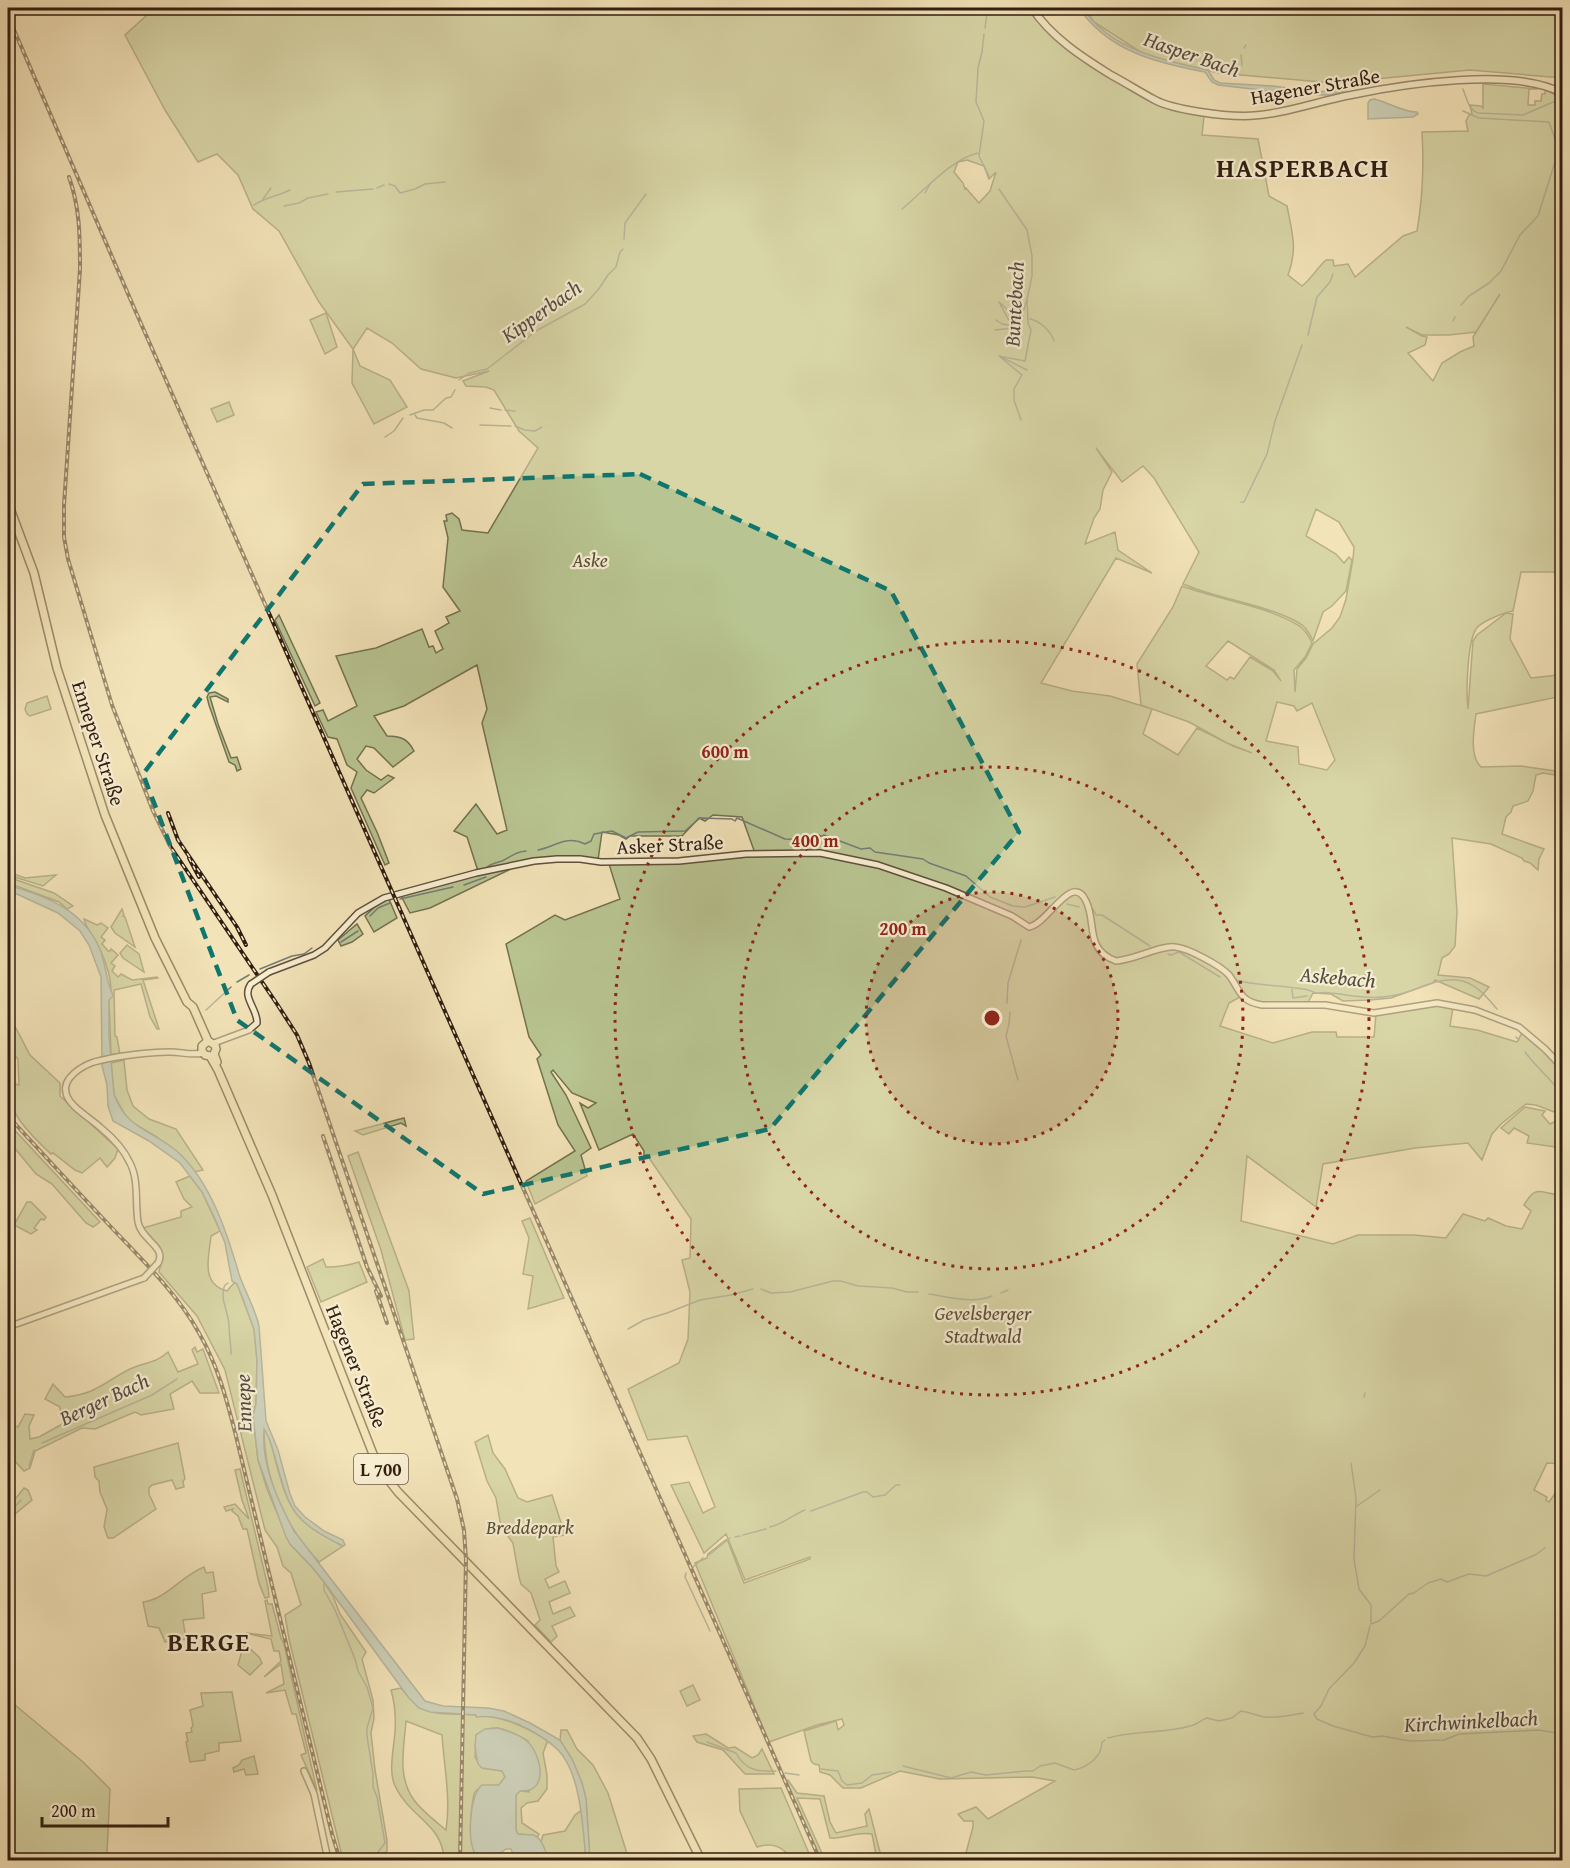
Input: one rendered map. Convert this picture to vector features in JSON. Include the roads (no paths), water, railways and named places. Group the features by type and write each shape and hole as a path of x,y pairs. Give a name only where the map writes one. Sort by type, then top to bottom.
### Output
{"main road":[{"name":"Hagener Straße","path":"1032,8 1043,23 1089,62 1156,101 1212,113 1254,116 1351,95 1458,80 1532,83 1563,93"},
{"name":"Enneper Straße","path":"8,503 34,573 57,668 105,815 155,938 179,985"},
{"name":"Hagener Straße","path":"179,985 187,1002 193,1007 272,1195 336,1363 383,1473 398,1492 637,1738 651,1759 701,1860"}],"street":[{"name":"Asker Straße","path":"209,1048 252,1028 257,1023 256,1013 248,998 247,991 251,984 269,972 314,955 325,948 358,913 384,898 476,873 534,861 580,859 601,862 679,861 746,854 820,853 878,865 946,888 1012,916 1029,927 1039,924 1066,894 1072,891 1080,894 1087,902 1092,932 1097,945 1109,958 1116,961 1124,961 1172,947 1190,952 1224,970 1244,998 1252,1004 1325,1005 1374,1013 1422,1004 1475,1010 1519,1027 1545,1048 1563,1067"},
{"path":"8,1327 144,1278 160,1258 159,1251 144,1236 138,1226 134,1173 129,1159 110,1136 71,1102 66,1094 65,1086 74,1073 80,1068 99,1061 166,1052 194,1055 209,1048"},
{"path":"304,1771 314,1794 328,1860"}],"water":[{"path":"1079,8 1083,8 1107,34 1122,43 1156,57 1208,70 1214,80 1220,83 1273,86 1318,92 1347,90 1330,95 1304,95 1218,85 1212,82 1205,72 1152,59 1119,45 1091,23"},
{"path":"1374,99 1418,114 1413,117 1368,119 1368,103"},
{"path":"8,885 62,906 83,923 92,935 100,949 113,996 109,1000 109,1036 114,1094 126,1116 181,1155 192,1167 210,1195 259,1326 266,1421 278,1450 290,1494 295,1506 305,1517 324,1531 343,1540 345,1545 315,1530 297,1515 286,1495 270,1441 264,1429 268,1469 276,1494 294,1531 425,1701 443,1706 504,1711 560,1740 572,1759 586,1799 590,1860 586,1860 580,1802 572,1773 558,1750 536,1734 509,1721 476,1717 476,1715 430,1712 419,1708 409,1698 324,1582 290,1544 258,1460 253,1416 256,1404 257,1360 254,1329 237,1284 232,1281 225,1243 216,1221 202,1192 180,1163 149,1141 113,1121 108,1106 107,1085 102,1066 101,977 89,945 80,931 58,913 8,890"},
{"path":"498,1728 528,1742 536,1755 540,1772 539,1780 536,1786 520,1791 516,1795 516,1830 518,1834 533,1835 539,1839 549,1860 515,1860 511,1849 506,1849 495,1860 481,1860 474,1851 470,1825 475,1797 482,1785 499,1785 505,1777 502,1771 482,1768 478,1764 475,1747 476,1735 485,1729"}],"waterway":[{"name":"Buntebach","path":"985,28 990,8"},
{"name":"Buntebach","path":"984,34 978,68 976,102 984,121 979,156 989,176"},
{"path":"1241,55 1242,65"},
{"name":"Hasper Bach","path":"1463,89 1470,106 1478,113 1523,115 1553,102 1562,102"},
{"path":"1463,111 1479,118 1549,122 1559,150 1562,150"},
{"path":"902,209 948,169 968,156 978,153"},
{"path":"1461,305 1501,271 1520,235 1538,216 1555,162"},
{"path":"389,184 395,186 400,193 425,184 445,182"},
{"path":"925,193 930,184"},
{"path":"377,188 384,185"},
{"path":"263,199 271,188"},
{"path":"336,192 373,189"},
{"name":"Buntebach","path":"999,189 1027,230 1032,256 1032,276 1027,299 1028,323 1031,330 1025,361 999,356 1022,375 1014,389 1014,400 1021,420"},
{"path":"254,205 290,190"},
{"path":"284,206 328,194"},
{"name":"Kipperbach","path":"624,239 625,223 646,194"},
{"name":"Kipperbach","path":"459,380 469,373 487,369 536,331 585,304 616,267 623,249"},
{"path":"1308,335 1317,297 1330,282 1333,274"},
{"path":"995,330 1013,328 999,302 1020,321 1027,300"},
{"path":"1453,321 1455,317"},
{"path":"1030,319 1045,327 1054,341"},
{"path":"996,320 1002,324 1014,326 1010,320"},
{"path":"1241,502 1244,502 1267,454 1275,421 1302,345"},
{"path":"1003,358 1027,370"},
{"name":"Kipperbach","path":"410,415 424,410 433,410 446,398 451,397 455,390"},
{"path":"490,408 501,410"},
{"path":"505,410 515,411"},
{"path":"415,415 417,418 444,423 452,428"},
{"name":"Kipperbach","path":"385,437 394,431 403,418"},
{"path":"480,425 511,426"},
{"path":"515,426 535,431 542,427"},
{"name":"Askebach","path":"538,850 571,840 585,844 591,841 594,834 612,831 626,838 638,832 685,831 700,818 735,821 737,818 785,839 811,840 824,835 861,849 870,848 875,852 923,859 966,876 990,897 1013,906 1025,907 1055,897"},
{"name":"Askebach","path":"487,867 526,851"},
{"name":"Askebach","path":"464,885 486,877"},
{"name":"Askebach","path":"400,899 453,887"},
{"name":"Askebach","path":"370,916 378,908 390,903"},
{"name":"Askebach","path":"1067,904 1079,907"},
{"name":"Askebach","path":"1093,909 1096,915 1102,915 1150,946"},
{"name":"Askebach","path":"341,942 358,931"},
{"path":"1007,1003 1008,983 1021,940"},
{"name":"Askebach","path":"260,969 292,956 304,954 312,948"},
{"name":"Askebach","path":"1168,954 1179,952 1220,977"},
{"name":"Askebach","path":"237,982 249,975"},
{"name":"Askebach","path":"1235,980 1305,989 1317,993 1375,998 1399,994 1439,981 1457,980 1475,987 1497,1009"},
{"name":"Askebach","path":"206,1010 231,987"},
{"path":"1292,989 1293,998 1307,996"},
{"path":"1010,1012 1006,1036 1018,1080"},
{"name":"Askebach","path":"1516,1037 1519,1040"},
{"name":"Askebach","path":"1525,1052 1561,1093"},
{"path":"761,1289 771,1293 790,1292 841,1281 858,1286 918,1292"},
{"name":"Berger Bach","path":"228,1283 223,1290 223,1299 229,1324 231,1354"},
{"path":"628,1329 644,1320 700,1300 753,1289"},
{"path":"1001,1293 1008,1290"},
{"path":"929,1294 969,1300 992,1296"},
{"name":"Berger Bach","path":"42,1443 152,1395 177,1379"},
{"path":"1364,1397 1365,1393"},
{"name":"Berger Bach","path":"29,1466 34,1450"},
{"path":"1351,1463 1356,1498 1354,1559 1359,1589 1371,1605 1371,1623"},
{"path":"811,1511 863,1492 873,1497 885,1495 896,1485 900,1485"},
{"path":"1357,1506 1380,1490"},
{"name":"Berger Bach","path":"8,1514 21,1500"},
{"path":"770,1527 805,1510"},
{"path":"743,1535 766,1529"},
{"path":"735,1537 740,1536"},
{"path":"709,1555 730,1538"},
{"path":"1371,1624 1379,1621 1409,1594 1428,1583 1441,1579 1447,1582 1469,1574 1486,1576 1535,1555 1545,1548"},
{"path":"692,1568 703,1558"},
{"path":"686,1573 685,1577 710,1631"},
{"path":"324,1582 324,1590 335,1610 358,1671 367,1687 373,1708 367,1736 373,1787 377,1797 385,1843 372,1860"},
{"name":"Kirchwinkelbach","path":"1370,1626 1365,1646 1354,1663 1329,1689 1321,1706 1314,1714 1317,1719 1373,1737 1382,1736 1410,1741 1444,1740 1459,1734 1539,1730 1562,1734"},
{"name":"Kirchwinkelbach","path":"1108,1738 1180,1728 1207,1718 1219,1721 1232,1718 1241,1711 1269,1717 1303,1713"},
{"name":"Kirchwinkelbach","path":"903,1766 951,1778 971,1772 986,1775 1033,1771 1040,1766 1055,1763 1074,1770 1097,1757 1102,1742 1105,1740"},
{"name":"Kirchwinkelbach","path":"707,1742 736,1753 743,1763 752,1769 776,1771"},
{"name":"Kirchwinkelbach","path":"821,1769 838,1771 842,1781 847,1785 862,1783 872,1775 891,1772"},
{"name":"Kirchwinkelbach","path":"785,1773 799,1775"}],"railway":[{"path":"8,16 135,310 820,1860"},
{"path":"69,177 77,211 80,269 64,505 64,537 68,559 112,705 153,811 170,846 297,1035 309,1063 457,1499 464,1530 466,1560 460,1860"},
{"path":"168,813 178,840 237,927 246,945"},
{"path":"189,858 199,877"},
{"path":"8,1116 170,1291 190,1318 211,1357 235,1432 340,1860"},
{"path":"323,1136 367,1267 381,1296"},
{"path":"376,1291 387,1323"}],"district":[{"name":"HASPERBACH","path":"1303,167"},
{"name":"BERGE","path":"209,1641"}],"park label":[{"name":"Aske","path":"590,559"},
{"name":"Gevelsberger Stadtwald","path":"983,1324"},
{"name":"Breddepark","path":"530,1526"}],"water label":[{"name":"Ennepe","path":"243,1403"}]}
